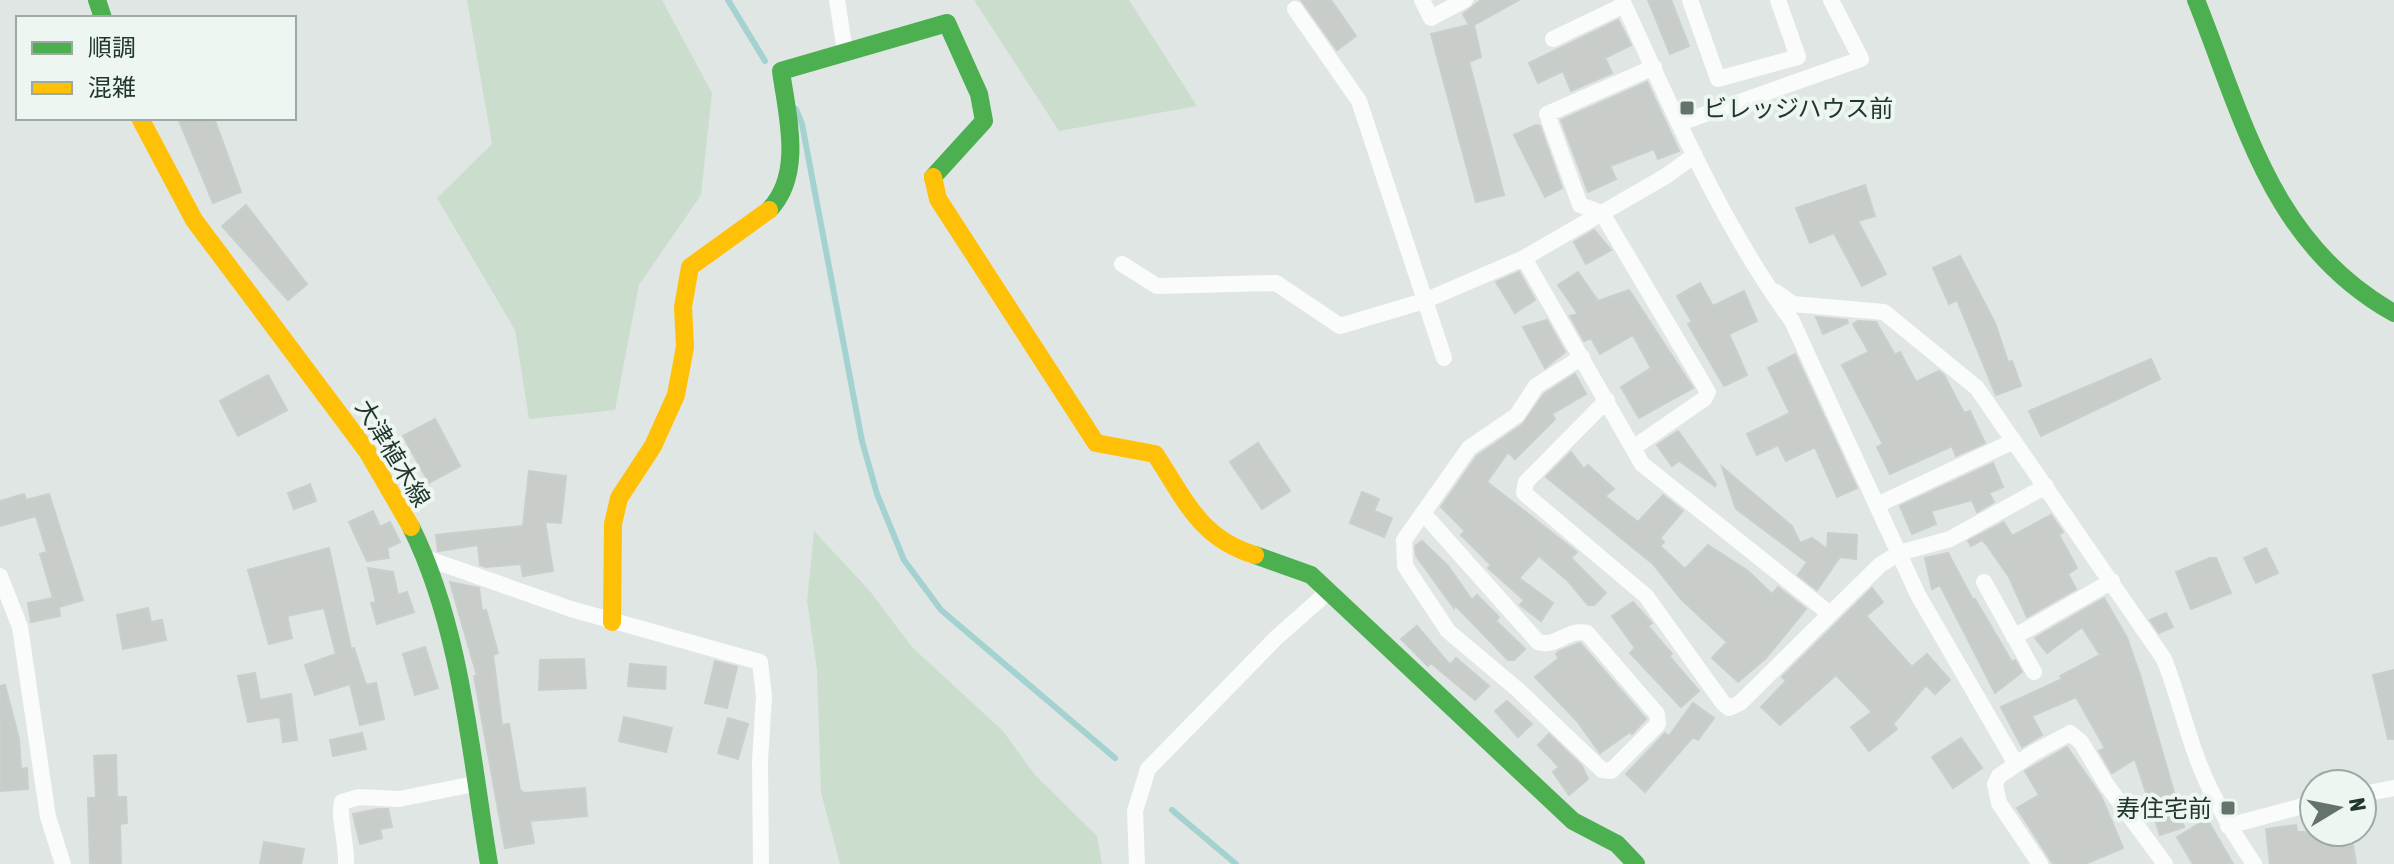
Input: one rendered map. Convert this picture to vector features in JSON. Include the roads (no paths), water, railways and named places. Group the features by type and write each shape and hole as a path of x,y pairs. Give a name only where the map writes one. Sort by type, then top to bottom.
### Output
{"street":[{"path":"837,0 845,51"},
{"path":"1422,0 1431,18 1465,0"},
{"path":"1690,0 1718,79 1798,57 1778,0"},
{"path":"1680,123 1861,59 1831,0"},
{"path":"2196,0 2265,170 2306,241 2366,298 2394,313"},
{"path":"1553,39 1623,3 1695,155 1765,284 1792,321 1879,504 1918,595 2016,764"},
{"path":"1295,9 1359,101 1444,358"},
{"path":"612,622 613,524 619,498 653,446 676,395 685,347 683,307 690,267 768,212 781,197 789,141 781,71 947,23 979,94 984,121 931,179 938,199 1096,443 1105,449 1145,449 1155,454 1207,531 1223,543 1289,563 1311,575 1573,821 1617,844 1636,864"},
{"path":"1633,448 1704,399 1708,392 1602,213 1580,205 1547,114 1654,67"},
{"name":"大津植木線","path":"141,120 159,167 182,206 338,407 398,501 439,601 489,864"},
{"path":"1122,264 1157,286 1276,283 1340,326 1424,301 1524,258 1695,155"},
{"path":"1524,258 1642,464 1830,614"},
{"path":"1765,284 1793,304 1884,312 1977,388 2164,659 2184,710 2199,763 2228,826 2254,864"},
{"path":"1423,513 1538,642 1549,644 1572,632 1587,633 1657,714 1658,724 1611,771 1602,770 1517,689 1448,631 1405,566 1404,540 1423,513 1469,448 1517,415 1536,386 1582,357"},
{"path":"1607,400 1526,482 1524,493 1646,596 1729,708 1740,703 1880,565 1899,553 1950,539 2046,486"},
{"path":"1879,504 2014,441"},
{"path":"423,557 612,622 760,662 764,696 760,761 761,864"},
{"path":"0,576 20,627 48,817 63,864"},
{"path":"2014,637 2112,581"},
{"path":"1984,582 2034,672"},
{"path":"1137,864 1135,811 1148,769 1277,637 1328,592"},
{"path":"2040,864 1995,796 1999,776 2063,735 2075,735 2165,864"},
{"path":"346,864 346,836 339,811 342,802 359,797 399,799 474,784"},
{"path":"2228,826 2298,807"}],"waterway":[{"path":"728,0 765,61"},
{"path":"796,109 802,124 862,441 877,494 904,560 941,610 1115,758"},
{"path":"1172,810 1236,864"}],"place":[{"name":"ビレッジハウス前","path":"1687,108"},
{"name":"寿住宅前","path":"2228,808"}]}
